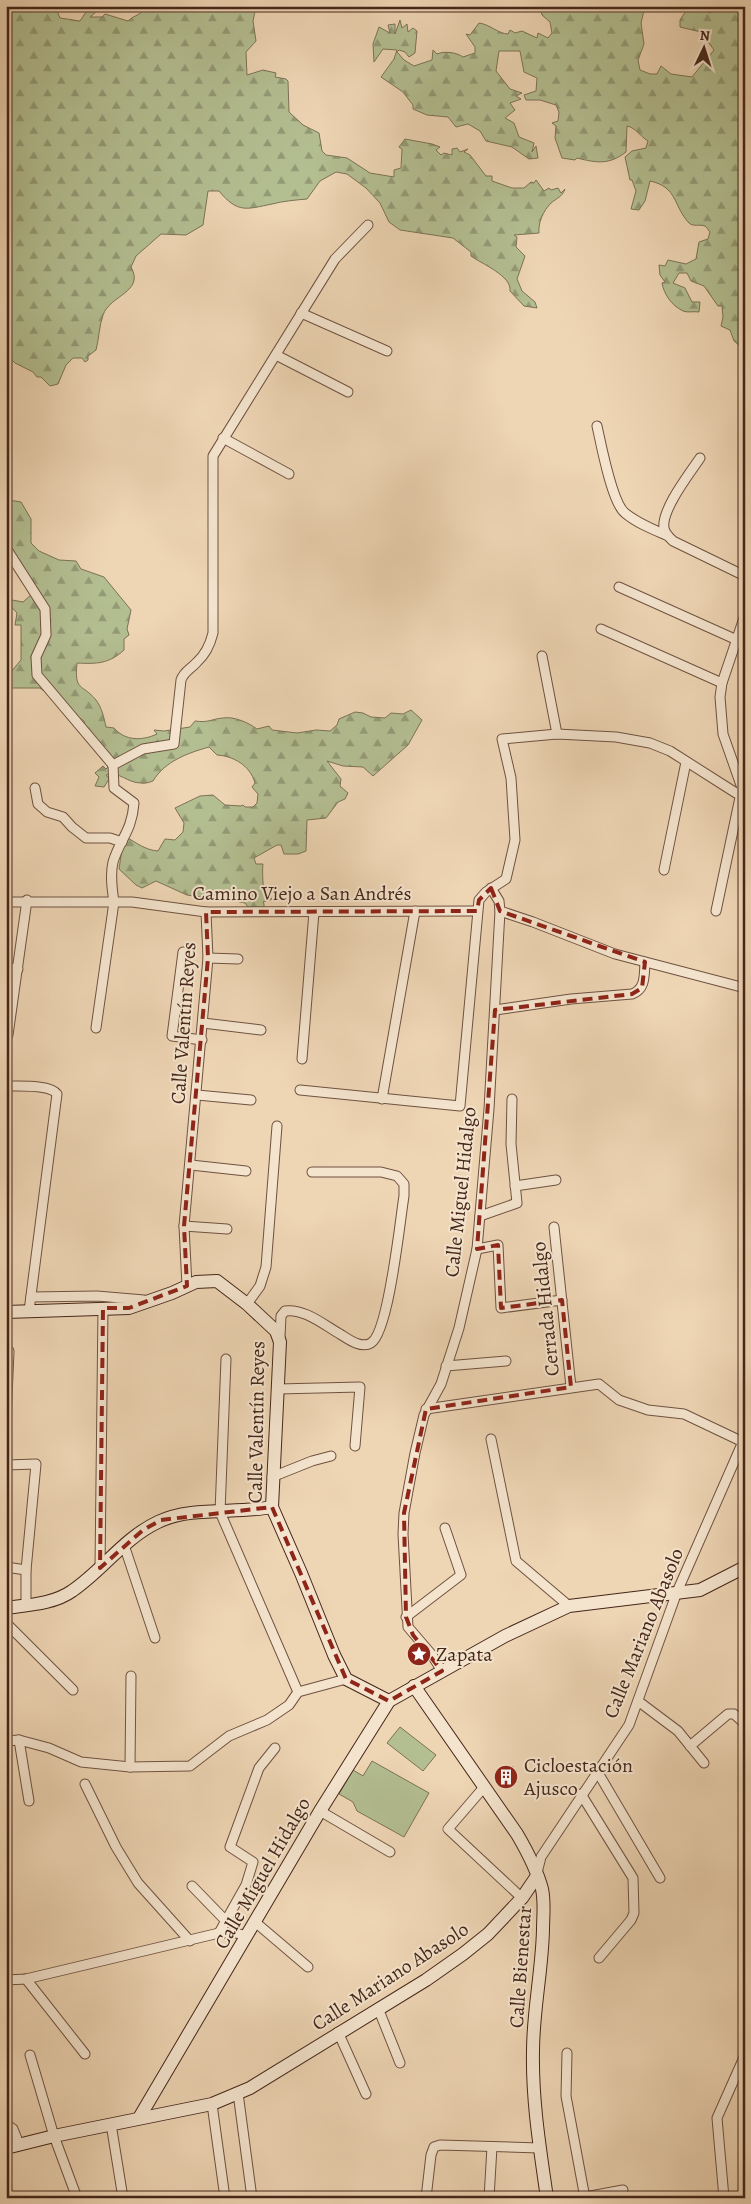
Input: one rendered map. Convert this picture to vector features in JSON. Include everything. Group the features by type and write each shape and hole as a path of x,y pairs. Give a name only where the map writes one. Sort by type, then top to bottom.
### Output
{"street":[{"path":"113,765 142,749 174,744 180,680 183,673 195,665 210,646 213,633 213,456 335,259 368,225"},
{"path":"301,313 387,350"},
{"path":"276,355 348,392"},
{"path":"597,426 615,498 623,512 644,526 666,535 672,541 745,576"},
{"path":"223,438 289,474"},
{"path":"666,535 663,526 667,510 700,458"},
{"path":"6,548 45,609 46,636 36,657 37,675 113,765 114,788 134,803 133,819 129,831 113,863 111,885 114,902 96,1028"},
{"path":"619,587 736,640"},
{"path":"716,911 742,788 723,734 720,697 722,683 745,615"},
{"path":"601,629 722,683"},
{"path":"542,656 557,734"},
{"path":"300,1090 460,1106 479,900 491,888 506,879 515,840 511,778 502,739 557,734 616,737 650,743 670,751 736,793 741,794"},
{"path":"664,870 686,762"},
{"path":"35,788 38,804 47,812 63,817 86,838 110,838 122,842"},
{"path":"491,888 500,901 500,911 615,954 745,988"},
{"path":"8,1035 9,1016 28,900"},
{"name":"Camino Viejo a San Andrés","path":"6,902 28,900 146,903 206,912 478,911"},
{"path":"382,1099 415,911"},
{"name":"Calle Miguel Hidalgo","path":"442,1671 432,1655 408,1627 406,1617 404,1512 414,1453 426,1409 441,1384 464,1307 477,1249 495,1010 500,911"},
{"name":"Calle Valentín Reyes","path":"187,1286 184,1226 191,1165 208,958 206,912"},
{"path":"302,1060 314,912"},
{"path":"183,952 172,1036 202,1040"},
{"path":"208,958 238,959"},
{"path":"495,1010 571,999 632,994 642,988 646,962"},
{"path":"6,968 18,969"},
{"path":"203,1023 261,1030"},
{"path":"12,1086 49,1088 55,1090 57,1094 29,1311"},
{"path":"197,1095 251,1100"},
{"path":"480,1216 517,1203 511,1144 512,1099"},
{"path":"248,1304 260,1286 266,1267 277,1126"},
{"path":"191,1165 246,1171"},
{"path":"280,1342 281,1316 285,1311 294,1310 305,1314 354,1342 365,1345 372,1343 377,1336 387,1303 404,1196 404,1184 397,1176 381,1172 312,1172"},
{"path":"515,1186 556,1180"},
{"path":"184,1226 227,1229"},
{"name":"Cerrada Hidalgo","path":"554,1228 571,1387"},
{"path":"477,1249 498,1245 501,1308 562,1300"},
{"name":"Calle Valentín Reyes","path":"6,1312 129,1308 196,1282 216,1281 248,1304 276,1331 280,1342 272,1507 302,1573 334,1655 346,1678"},
{"path":"31,1297 97,1296 152,1300"},
{"path":"100,1568 103,1308"},
{"path":"6,1421 9,1352"},
{"path":"226,1359 220,1512 298,1692"},
{"path":"446,1366 506,1361"},
{"path":"426,1409 599,1384 618,1400 648,1410 684,1414 744,1440"},
{"path":"278,1389 360,1387 355,1446"},
{"path":"491,1439 516,1561 569,1606"},
{"name":"Calle Mariano Abasolo","path":"6,2148 54,2136 212,2104 250,2088 462,1954 488,1934 522,1898 537,1876 541,1857 629,1724 677,1592 744,1440"},
{"path":"272,1477 312,1460 331,1456"},
{"path":"6,1465 36,1464 26,1570 26,1605"},
{"path":"6,1608 51,1600 72,1592 124,1545 143,1530 161,1520 180,1515 272,1507"},
{"path":"406,1617 461,1575 445,1528"},
{"path":"124,1545 155,1638"},
{"path":"6,1567 26,1570"},
{"name":"Calle Miguel Hidalgo","path":"139,2118 320,1811 389,1701 505,1636 569,1606 700,1590 745,1567"},
{"path":"6,1623 73,1690"},
{"path":"130,1676 130,1767"},
{"path":"6,1741 20,1740 49,1748 81,1762 130,1767 190,1766 229,1736 267,1720 289,1706 298,1692 346,1678 389,1701"},
{"name":"Calle Bienestar","path":"414,1686 518,1834 542,1888 545,1907 542,1960 532,2049 534,2107 547,2198"},
{"path":"638,1701 678,1731 704,1763"},
{"path":"690,1746 728,1714 734,1714 745,1724"},
{"path":"20,1740 29,1801"},
{"path":"220,1933 246,1885 253,1862 230,1847 259,1768 275,1748"},
{"path":"597,1771 660,1878"},
{"path":"85,1784 116,1847 138,1883 190,1941"},
{"path":"485,1786 448,1829 522,1898"},
{"path":"582,1794 633,1878 634,1913 631,1920 599,1958"},
{"path":"320,1811 390,1852"},
{"path":"192,1886 226,1921"},
{"path":"255,1922 308,1967"},
{"path":"6,1980 26,1979 220,1933 236,1933 247,1936"},
{"path":"26,1979 85,2054"},
{"path":"378,2008 400,2063"},
{"path":"338,2032 366,2094"},
{"path":"567,2053 566,2096 585,2197 624,2190"},
{"path":"30,2055 54,2136 77,2198"},
{"path":"724,2198 717,2118 745,2055"},
{"path":"238,2093 252,2198"},
{"path":"212,2104 225,2198"},
{"path":"6,2124 13,2129 20,2144"},
{"path":"111,2124 123,2198"},
{"path":"426,2198 431,2155 434,2147 440,2145 539,2148"},
{"path":"489,2198 492,2146"}],"highlighted area":[{"path":"491,888 500,911 645,962 642,988 632,994 495,1010 477,1249 498,1245 501,1308 562,1300 571,1387 426,1409 404,1513 406,1617 413,1635 442,1671 389,1701 346,1679 272,1507 161,1520 143,1530 100,1568 103,1308 129,1308 187,1286 184,1226 208,958 206,912 477,911 479,900"}],"green space":[{"path":"6,6 55,6 60,18 80,21 88,9 96,12 90,17 102,17 105,14 128,21 144,11 147,6 256,6 253,21 256,41 246,52 247,75 263,70 276,73 275,77 288,81 289,112 303,125 319,133 322,151 326,155 347,158 370,173 394,177 394,170 401,168 402,149 399,147 405,139 440,147 436,150 441,155 444,153 452,155 452,149 457,148 460,152 468,149 464,152 470,155 486,176 492,176 492,181 512,188 524,188 536,180 544,191 549,188 551,190 558,188 561,193 565,189 561,196 551,203 546,210 540,221 539,233 514,235 517,237 516,247 525,256 517,279 522,291 535,302 537,308 524,306 510,291 506,280 501,275 471,256 471,252 453,238 400,230 389,222 380,203 366,188 347,174 336,172 320,181 307,199 249,208 238,207 219,191 208,191 203,225 186,235 161,234 136,256 131,267 134,282 125,293 107,308 103,315 96,350 88,356 88,360 85,362 82,358 73,358 66,365 58,384 50,386 41,377 37,377 33,372 15,363 6,354"},
{"path":"539,6 645,6 641,23 644,44 638,60 640,70 650,74 657,74 661,66 671,74 692,77 714,50 701,32 680,27 680,20 686,11 707,11 709,13 722,8 724,10 725,6 745,6 745,350 734,341 730,330 721,326 723,317 722,306 718,306 704,286 691,281 687,273 679,273 673,283 685,288 692,302 700,302 699,312 683,311 675,306 664,291 662,283 665,282 660,275 659,265 665,266 668,260 686,264 696,259 699,242 708,239 710,232 705,226 689,223 670,192 659,184 650,181 645,201 639,210 631,209 636,191 632,180 630,180 625,157 632,151 646,148 648,141 635,130 627,126 626,152 614,159 597,162 577,158 575,160 562,158 555,138 556,126 552,123 558,121 559,112 556,105 540,100 526,100 524,95 536,91 537,78 524,72 520,51 499,51 496,71 510,89 522,93 516,96 521,99 510,103 515,110 505,118 514,123 519,137 534,143 532,152 536,146 538,158 529,159 512,147 486,141 480,131 468,124 456,127 448,117 427,115 413,109 413,105 403,92 381,77 394,59 397,50 383,49 374,62 373,44 379,27 390,33 388,25 395,24 395,34 400,20 402,28 407,24 408,32 413,28 417,31 415,53 409,57 405,52 399,50 397,52 404,60 414,66 432,60 433,50 437,54 450,52 463,57 475,53 475,47 466,34 470,35 479,23 505,34 508,34 510,30 515,33 522,31 537,38 538,33 548,38 552,33 550,22 542,15"},
{"path":"9,500 21,502 31,519 31,543 39,551 59,560 76,561 81,569 104,577 131,610 127,629 129,635 124,639 124,650 108,661 77,663 78,683 98,703 106,727 114,728 128,737 140,739 157,734 154,730 164,731 190,727 195,721 219,718 241,720 257,729 269,726 272,730 297,733 316,730 330,731 337,725 339,719 355,712 371,717 385,718 391,713 403,714 411,710 422,720 408,745 373,776 363,767 343,766 327,761 341,779 340,786 348,793 345,799 338,802 326,818 307,820 306,851 298,854 284,854 281,845 277,845 254,858 256,864 263,864 265,896 273,899 263,902 264,913 248,907 245,903 217,897 215,899 187,895 156,881 142,888 136,885 119,869 123,842 126,837 145,848 158,851 165,839 175,840 183,832 184,823 175,808 200,796 213,795 225,805 253,807 257,803 258,794 252,787 255,783 253,777 245,766 229,757 217,755 209,747 185,755 170,763 153,781 136,782 111,774 106,775 109,779 104,787 95,786 99,777 95,773 103,766 106,769 110,765 86,730 84,721 40,688 12,688 6,695 6,678 21,660 21,625 15,625 17,613 8,603 12,600 23,602 32,594 15,567 6,565 8,559 6,556 6,502"},
{"path":"400,1727 436,1755 423,1771 387,1743"},
{"path":"372,1761 429,1793 404,1837 357,1811 353,1802 339,1794 353,1770 363,1776"}],"place":[{"name":"Zapata","path":"419,1654"},
{"name":"Cicloestación Ajusco","path":"506,1777"}]}
